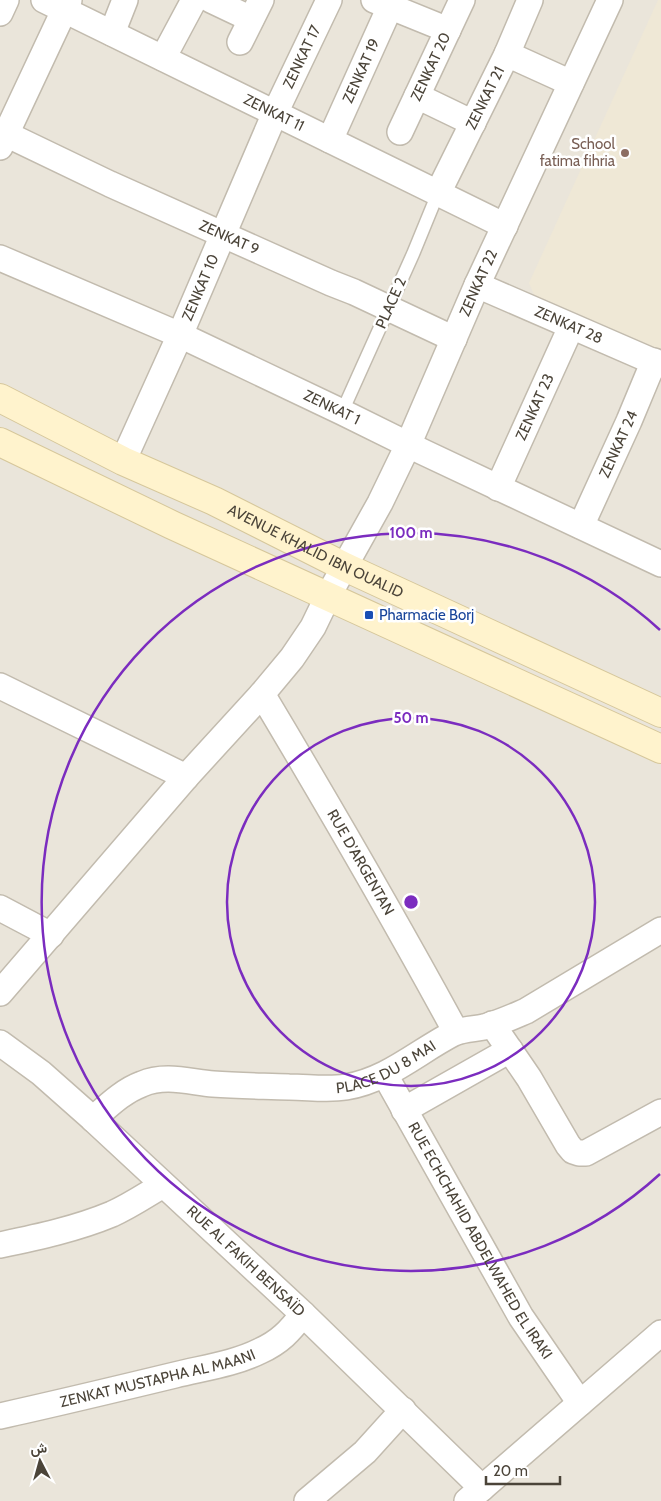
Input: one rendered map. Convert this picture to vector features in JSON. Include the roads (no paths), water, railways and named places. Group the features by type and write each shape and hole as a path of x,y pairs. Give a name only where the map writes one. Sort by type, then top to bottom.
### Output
{"main road":[{"name":"AVENUE KHALID IBN OUALID","path":"0,398 123,461 214,501 345,567 661,713"},
{"path":"0,442 172,525 661,749"}],"street":[{"path":"0,13 6,0"},
{"path":"112,33 125,0"},
{"path":"162,58 194,0"},
{"path":"211,0 256,10 240,42"},
{"name":"ZENKAT 17","path":"275,113 329,0"},
{"name":"ZENKAT 20","path":"400,132 462,0"},
{"name":"ZENKAT 21","path":"438,193 507,54 530,0"},
{"name":"ZENKAT 22","path":"0,993 186,777 262,694 292,658 316,621 380,503 408,445 477,285 610,0"},
{"name":"ZENKAT 11","path":"59,3 112,33 505,226"},
{"name":"ZENKAT 9","path":"59,3 3,141 110,184 454,339"},
{"path":"386,3 448,30"},
{"name":"ZENKAT 19","path":"330,140 386,3"},
{"path":"507,54 571,82"},
{"path":"417,96 454,112 473,123"},
{"name":"ZENKAT 10","path":"123,461 180,335 275,113"},
{"name":"ZENKAT 1","path":"0,258 180,335 661,564"},
{"name":"ZENKAT 28","path":"477,285 570,327 657,363"},
{"name":"ZENKAT 23","path":"498,488 570,327"},
{"name":"ZENKAT 24","path":"582,526 657,363"},
{"path":"0,686 186,777"},
{"name":"RUE D'ARGENTAN","path":"262,694 400,929 456,1032"},
{"path":"0,908 50,934"},
{"name":"PLACE DU 8 MAI","path":"93,1119 112,1102 130,1090 153,1080 184,1080 233,1086 329,1088 361,1084 385,1075 456,1032 506,1020 537,1005 661,930"},
{"path":"492,1024 529,1078 573,1151 586,1153 661,1112"},
{"name":"RUE AL FAKIH BENSAÏD","path":"0,1043 41,1073 93,1119 303,1314 403,1410 474,1494"},
{"path":"404,1110 510,1050"},
{"name":"RUE ECHCHAHID ABDELWAHED EL IRAKI","path":"385,1075 521,1318 580,1403"},
{"path":"0,1246 83,1225 114,1213 163,1185"},
{"name":"ZENKAT MUSTAPHA AL MAANI","path":"0,1416 234,1360 259,1352 278,1341 303,1314"},
{"path":"474,1494 661,1334"},
{"path":"307,1501 365,1452 403,1410"}],"lane":[{"name":"PLACE 2","path":"342,412 413,254 438,193"}],"place":[{"name":"School fatima fihria","path":"625,153"},
{"name":"Pharmacie Borj","path":"369,615"}]}
